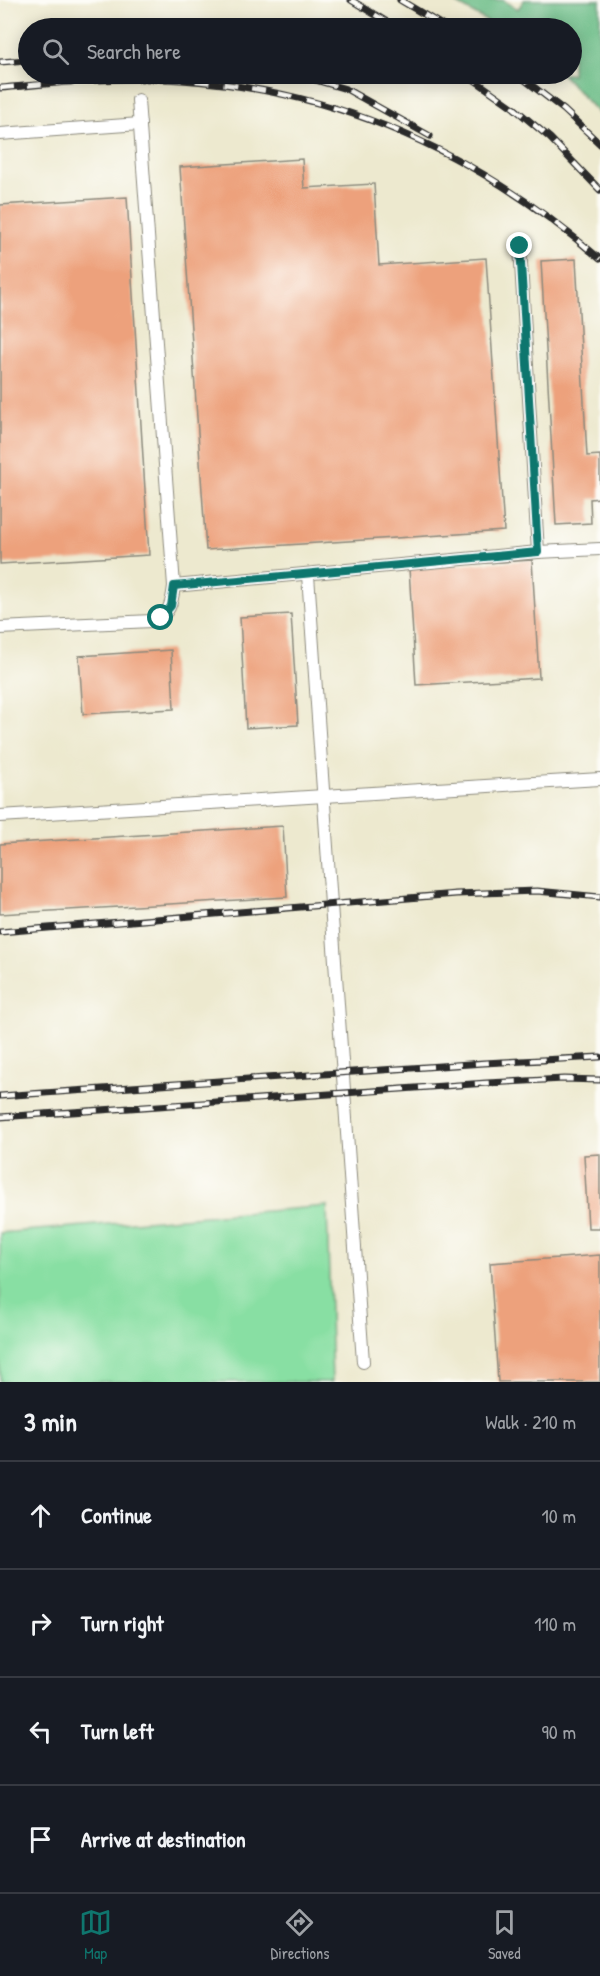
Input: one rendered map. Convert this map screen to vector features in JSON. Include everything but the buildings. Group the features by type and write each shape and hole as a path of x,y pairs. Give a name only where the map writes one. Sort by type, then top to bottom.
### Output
{"lane":[{"path":"0,628 152,621 161,618 171,606 174,586 138,100"},
{"path":"0,134 140,124"},
{"path":"520,246 538,552"},
{"path":"174,586 538,552 600,549"},
{"path":"308,574 363,1362"},
{"path":"0,816 600,779"}],"green space":[{"path":"451,0 503,0 518,9 524,0 600,0 600,115 571,84 582,84 582,18 481,18"},
{"path":"327,1206 332,1382 0,1382 0,1233"}],"railway":[{"path":"351,0 381,18"},
{"path":"400,0 430,18"},
{"path":"0,62 18,61"},
{"path":"0,88 52,84"},
{"path":"216,84 298,98 353,114 406,134 457,159 506,188 600,259"},
{"path":"329,84 346,89 430,136"},
{"path":"480,84 550,138 600,190"},
{"path":"530,84 564,110 600,144"},
{"path":"0,932 456,894 537,891 600,897"},
{"path":"0,1096 600,1057"},
{"path":"0,1117 487,1083 564,1079 600,1080"}],"route":[{"path":"161,618 171,606 174,586 538,552 520,246"}]}
